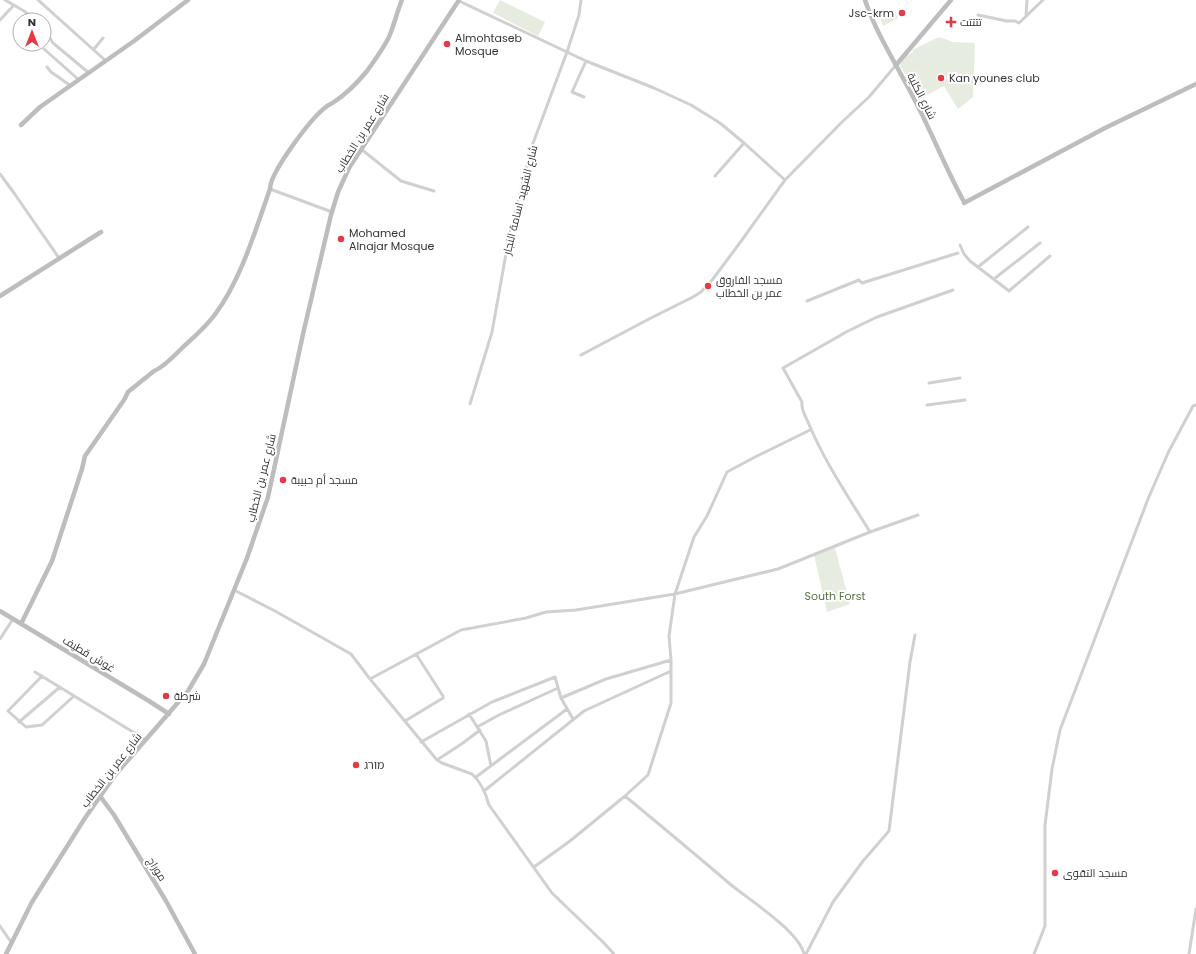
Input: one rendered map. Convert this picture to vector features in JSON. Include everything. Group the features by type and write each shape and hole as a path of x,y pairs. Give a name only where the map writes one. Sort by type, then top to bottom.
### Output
{"street":[{"path":"5,0 25,12"},
{"path":"38,0 106,61"},
{"path":"21,125 40,107 134,41 188,0"},
{"path":"21,624 53,558 85,456 128,392 154,371 158,370 216,314 235,280 247,252 270,190 270,184 281,162 325,107 350,90 380,54 389,36 402,0"},
{"path":"459,0 586,61 661,91 691,105 720,123 784,180"},
{"name":"شارع عمر بن الخطاب","path":"6,954 32,902 100,796 116,774 188,691 204,664 259,525 268,497 303,334 332,212 341,183 361,149 459,0"},
{"name":"شارع الشهيد اسامة النجار","path":"470,404 492,332 509,237 532,146 567,52 579,15 581,0"},
{"name":"شارع الكلية","path":"866,0 870,14 879,34 922,113 963,201 1105,128 1196,84"},
{"path":"581,355 701,292 713,279 739,244 784,180 842,121 869,97 951,0"},
{"path":"1026,15 1027,0"},
{"path":"978,15 1018,23 1043,0"},
{"path":"0,20 14,5"},
{"path":"94,49 103,38"},
{"path":"52,41 89,73"},
{"path":"48,52 79,80"},
{"path":"584,97 572,92 586,61"},
{"path":"46,67 71,86"},
{"path":"716,176 744,143"},
{"path":"361,149 401,181 434,191"},
{"path":"0,174 59,258"},
{"path":"270,190 332,212"},
{"path":"978,267 1028,227"},
{"path":"0,296 101,232"},
{"path":"994,279 1040,243"},
{"path":"960,245 964,254 978,267 1010,291 1050,256"},
{"path":"807,301 859,280 862,283 958,253"},
{"path":"870,532 810,430 801,409 802,402 783,368 848,331 877,317 953,290"},
{"path":"929,383 960,378"},
{"path":"927,405 965,400"},
{"path":"1034,954 1046,926 1045,825 1052,769 1060,730 1148,499 1168,453 1194,406 1196,405"},
{"path":"534,867 567,843 625,796 648,775 671,703 671,660 669,636 676,594 694,537 707,516 727,472 810,430"},
{"path":"370,679 461,630 526,618 546,612 576,610 676,594 778,569 870,532 918,515"},
{"path":"234,590 296,622 351,654 437,760 476,777 484,791 489,805 552,893 614,954"},
{"name":"غوش قطيف","path":"0,611 169,714"},
{"path":"0,639 13,619"},
{"path":"625,796 780,923 794,938 805,954 833,902 889,831 910,662 915,635"},
{"path":"405,721 443,698 416,654"},
{"path":"562,698 606,679 671,660"},
{"path":"484,791 573,718 584,711 671,671"},
{"path":"35,672 146,740"},
{"path":"42,676 8,710 26,728 42,725 74,696"},
{"path":"421,742 469,714 497,700 556,677 562,698 573,718"},
{"path":"19,722 60,687"},
{"path":"477,727 499,715 558,688"},
{"path":"476,777 567,709"},
{"path":"469,714 486,741 491,766"},
{"path":"437,760 480,730"},
{"name":"موراج","path":"100,796 114,815 166,900 195,954"},
{"path":"1189,954 1196,909"},
{"path":"0,926 11,942"}],"green space":[{"path":"500,0 545,22 538,36 493,13"},
{"path":"891,9 894,10 898,18 883,26 878,13"},
{"name":"Kan younes club","path":"939,37 953,42 975,43 973,97 958,109 944,86 920,99 899,64 902,58 913,52 912,50"},
{"name":"South Forst","path":"835,548 850,604 827,612 814,555"}],"place":[{"name":"Jsc-krm","path":"902,13"},
{"name":"تتتتت","path":"951,22"},
{"name":"Almohtaseb Mosque","path":"447,44"},
{"name":"Kan younes club","path":"941,78"},
{"name":"Mohamed Alnajar Mosque","path":"341,239"},
{"name":"مسجد الفاروق عمر بن الخطاب","path":"708,286"},
{"name":"مسجد أم حبيبة","path":"283,480"},
{"name":"شرطة","path":"166,696"},
{"name":"מורג","path":"356,765"},
{"name":"مسجد التقوى","path":"1055,873"}]}
